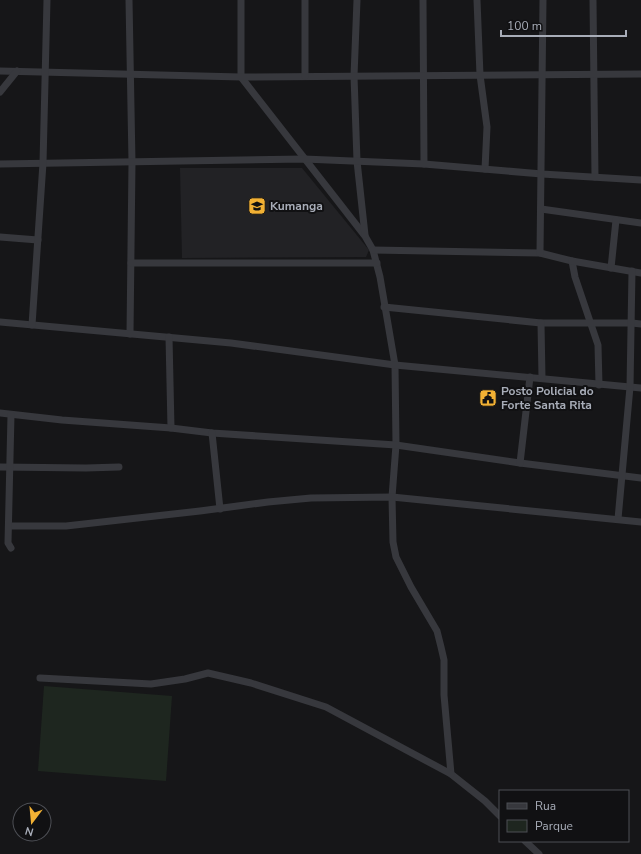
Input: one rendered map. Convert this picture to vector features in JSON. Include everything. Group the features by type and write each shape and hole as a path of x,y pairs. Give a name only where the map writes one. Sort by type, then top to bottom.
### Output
{"street":[{"path":"32,325 43,163 47,0"},
{"path":"129,0 132,162 130,334"},
{"path":"241,0 241,77 365,236 373,250 395,365 396,445 392,497 393,542 396,557 411,587 437,631 444,660 444,695 451,774"},
{"path":"304,76 305,0"},
{"path":"357,0 354,76 357,161 365,236"},
{"path":"423,0 424,164"},
{"path":"477,0 480,75 487,127 485,169"},
{"path":"540,253 543,0"},
{"path":"593,0 595,178"},
{"path":"0,71 241,77 641,74"},
{"path":"0,92 16,71"},
{"path":"0,164 304,159 424,164 595,178 641,180"},
{"path":"541,209 641,223"},
{"path":"611,268 616,220"},
{"path":"0,237 38,240"},
{"path":"373,250 540,253 572,261 641,273"},
{"path":"572,261 575,277 592,323 598,345 599,385"},
{"path":"130,263 376,263"},
{"path":"618,519 630,387 632,271"},
{"path":"384,308 542,323 641,324"},
{"path":"0,322 231,343 395,365 641,388"},
{"path":"542,323 542,378"},
{"path":"169,337 171,428"},
{"path":"520,463 530,377"},
{"path":"0,413 212,433 396,445 520,463 641,478"},
{"path":"11,415 8,543 11,548"},
{"path":"212,433 220,508"},
{"path":"0,467 119,467"},
{"path":"9,526 66,526 311,498 392,497 641,522"},
{"path":"40,678 151,684 185,679 208,673 251,683 326,707 451,774 485,801 499,815"},
{"path":"526,842 539,854"}],"shaded area":[{"name":"Kumanga","path":"180,168 302,168 369,250 366,257 182,258"}],"green space":[{"path":"44,686 172,696 166,781 38,771"}],"place":[{"name":"Kumanga","path":"257,206"},
{"name":"Posto Policial do Forte Santa Rita","path":"488,398"}]}
